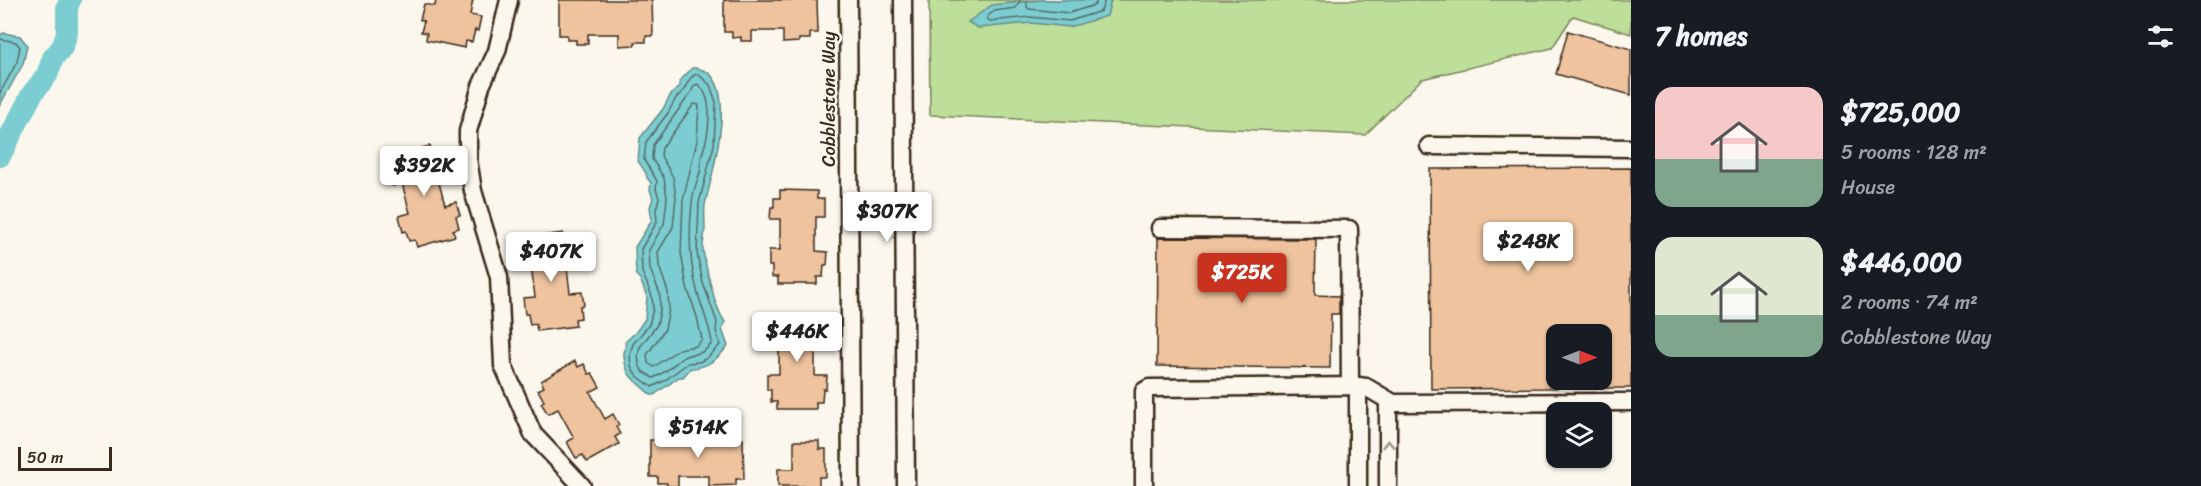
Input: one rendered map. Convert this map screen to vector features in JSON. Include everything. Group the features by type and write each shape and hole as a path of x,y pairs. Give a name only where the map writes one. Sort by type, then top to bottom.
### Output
{"street":[{"path":"509,0 497,51 481,86 468,131 468,159 473,191 499,277 503,365 533,434 582,486"},
{"name":"Cobblestone Way","path":"848,0 851,486"},
{"path":"903,0 906,486"},
{"path":"1429,146 1631,148"},
{"path":"1160,228 1349,229 1358,486"},
{"path":"1144,486 1144,391 1149,388 1354,386 1366,387 1393,403 1631,402"},
{"path":"1388,401 1388,486"}],"green space":[{"path":"929,0 1631,0 1631,34 1573,16 1552,48 1422,79 1365,135 930,115"}],"water":[{"path":"1040,0 1111,0 1107,16 1070,27 1031,23 978,28 968,22 992,5"},
{"path":"3,33 20,36 27,45 23,64 0,105 0,36"},
{"path":"692,68 708,73 718,86 721,105 721,127 705,205 703,248 714,298 725,322 722,329 728,346 712,361 697,368 691,368 683,377 679,377 651,395 629,374 624,354 625,342 645,319 647,297 636,275 635,247 652,220 650,207 653,198 650,190 651,183 638,161 640,138 663,109 670,96 680,86 680,81"}],"building":[{"path":"436,0 473,0 470,15 481,17 478,31 475,30 472,42 466,41 465,48 426,40 427,33 421,32 424,21 420,20 424,4 435,6"},
{"path":"559,0 652,0 653,36 646,36 646,42 619,46 619,34 588,34 588,44 576,44 576,40 567,40 567,35 559,35"},
{"path":"724,0 817,0 818,33 810,33 810,39 783,43 783,31 752,31 752,41 741,41 741,37 732,38 732,32 724,32"},
{"path":"1568,31 1631,49 1631,95 1556,74"},
{"path":"430,146 432,154 439,152 444,170 436,172 445,205 456,202 460,215 456,216 459,228 453,230 455,236 417,247 415,240 409,241 406,231 403,232 399,216 410,213 402,183 393,186 389,174 393,173 391,165 396,163 394,155"},
{"path":"1631,168 1631,388 1612,388 1612,324 1546,324 1546,388 1431,389 1430,169"},
{"path":"780,190 817,191 817,199 824,199 824,217 816,217 816,251 828,252 827,265 824,265 823,277 817,277 817,284 778,284 778,277 772,277 769,250 780,250 780,219 770,219 771,207 774,207 774,198 780,198"},
{"path":"563,233 564,241 571,240 574,258 566,259 570,293 582,292 584,305 580,306 581,318 575,319 576,326 537,331 536,324 530,325 528,314 525,314 523,298 535,297 531,266 521,267 519,256 523,255 522,246 528,245 527,238"},
{"path":"1158,238 1316,239 1315,295 1339,296 1339,314 1331,314 1330,368 1157,366"},
{"path":"779,315 816,315 816,324 823,324 823,342 815,342 815,376 827,376 826,389 823,389 822,402 816,402 816,409 777,409 777,402 771,402 771,390 767,390 767,374 779,374 779,343 769,343 770,332 773,332 773,323 779,323"},
{"path":"575,361 578,367 584,364 600,387 590,392 605,419 613,414 619,425 616,427 620,434 615,437 619,444 587,462 583,455 576,458 567,442 574,438 558,409 548,414 541,403 544,401 538,390 544,387 541,381"},
{"path":"710,429 724,429 724,433 736,433 736,439 743,439 744,479 736,479 736,485 709,486 709,476 678,476 678,486 667,486 667,483 658,483 658,477 650,477 650,440 658,440 658,433 676,433 676,441 710,441"},
{"path":"794,441 819,441 819,449 826,449 826,477 819,477 819,486 778,486 778,469 794,469"}],"waterway":[{"path":"0,156 32,94 47,75 53,58 63,46 67,32 67,8 70,0"}]}
